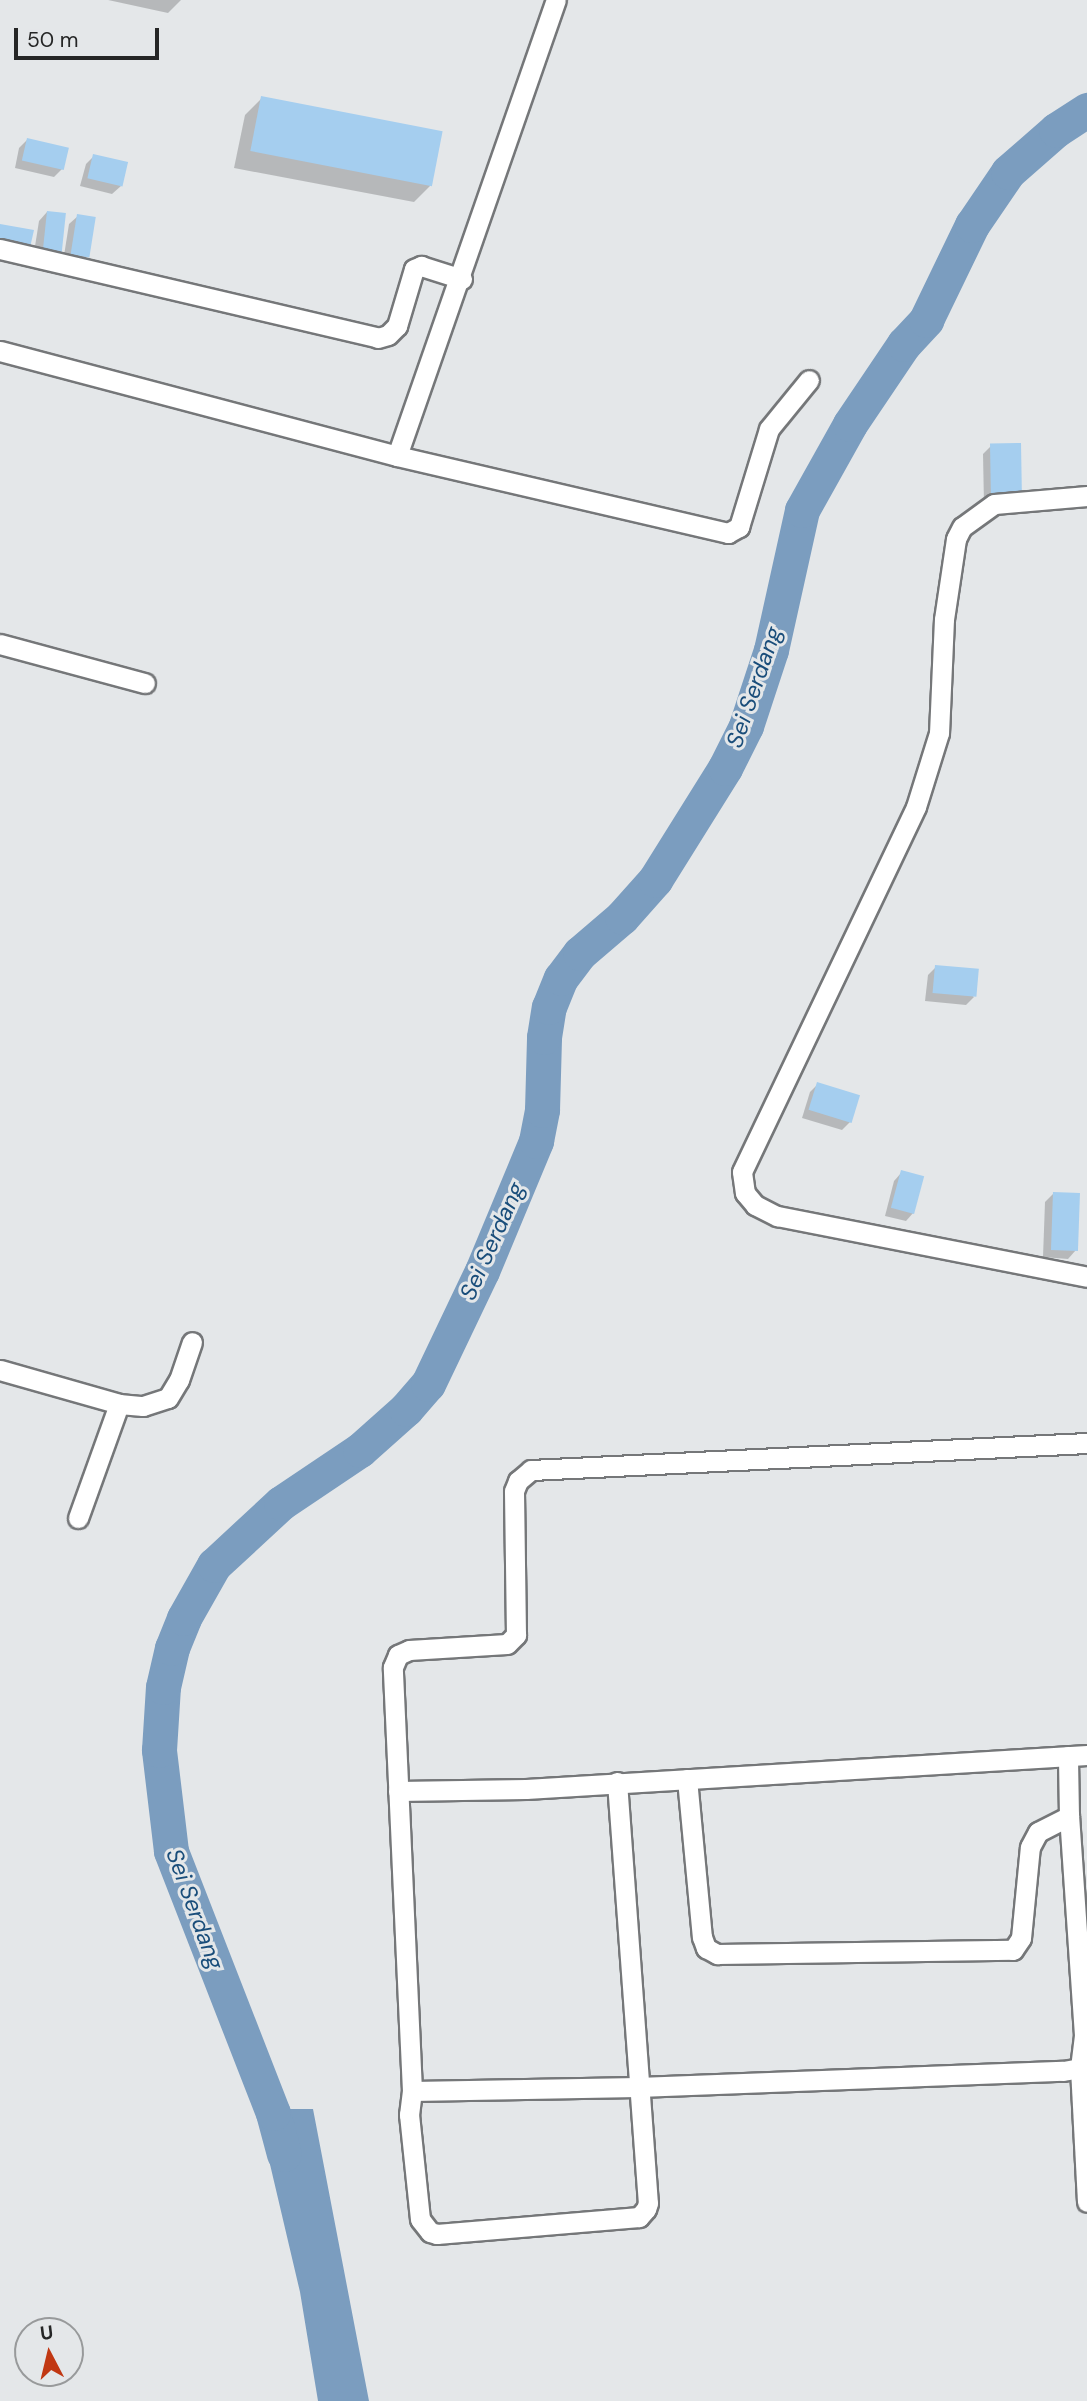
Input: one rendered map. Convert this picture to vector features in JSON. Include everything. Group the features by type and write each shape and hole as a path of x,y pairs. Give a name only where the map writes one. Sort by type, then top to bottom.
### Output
{"street":[{"path":"397,456 457,277 556,0"},
{"path":"0,249 378,338 388,335 397,326 413,271 421,266 457,277"},
{"path":"0,351 397,456 728,533 739,527 769,429 809,380"},
{"path":"1087,496 994,504 962,527 956,539 944,619 939,733 916,807 743,1172 746,1194 755,1205 777,1216 1087,1277"},
{"path":"0,644 145,683"},
{"path":"0,1370 119,1404 143,1406 167,1398 179,1380 192,1342"},
{"path":"78,1518 119,1404"},
{"path":"617,1782 648,2203 643,2214 436,2234 430,2232 420,2219 409,2115 412,2091 398,1791 395,1659 409,1650 507,1644 516,1635 518,1621 514,1491 518,1481 531,1470 1087,1443"},
{"path":"398,1791 526,1789 1078,1756 1069,1816 1084,2035 1080,2068 1087,2202"},
{"path":"687,1779 702,1937 706,1948 717,1954 1013,1950 1021,1938 1030,1847 1038,1832 1069,1816"},
{"path":"412,2091 638,2087 1063,2071 1080,2068"}],"water":[{"path":"257,2109 313,2109 369,2401 318,2401 300,2292"}],"building":[{"path":"261,96 443,131 432,186 250,151"},
{"path":"27,138 69,148 64,170 22,160"},
{"path":"93,154 128,162 122,186 87,178"},
{"path":"47,211 66,213 62,253 43,251"},
{"path":"77,214 96,217 89,257 71,254"},
{"path":"0,224 34,230 29,252 0,247"},
{"path":"1021,443 1022,497 991,498 990,444"},
{"path":"935,965 979,969 976,997 933,993"},
{"path":"817,1082 860,1095 852,1123 809,1110"},
{"path":"901,1170 924,1176 914,1214 891,1208"},
{"path":"1053,1192 1080,1193 1078,1251 1051,1250"}],"waterway":[{"name":"Sei Serdang","path":"284,2154 273,2113 171,1851 159,1750 163,1687 172,1648 184,1618 214,1565 281,1503 360,1450 406,1409 428,1384 482,1271 536,1141 542,1110 544,1037 549,1007 561,978 580,953 622,917 655,880 725,768 746,726 771,650 802,510 850,424 904,344 926,320 972,225 1008,172 1056,130 1087,110"}]}
